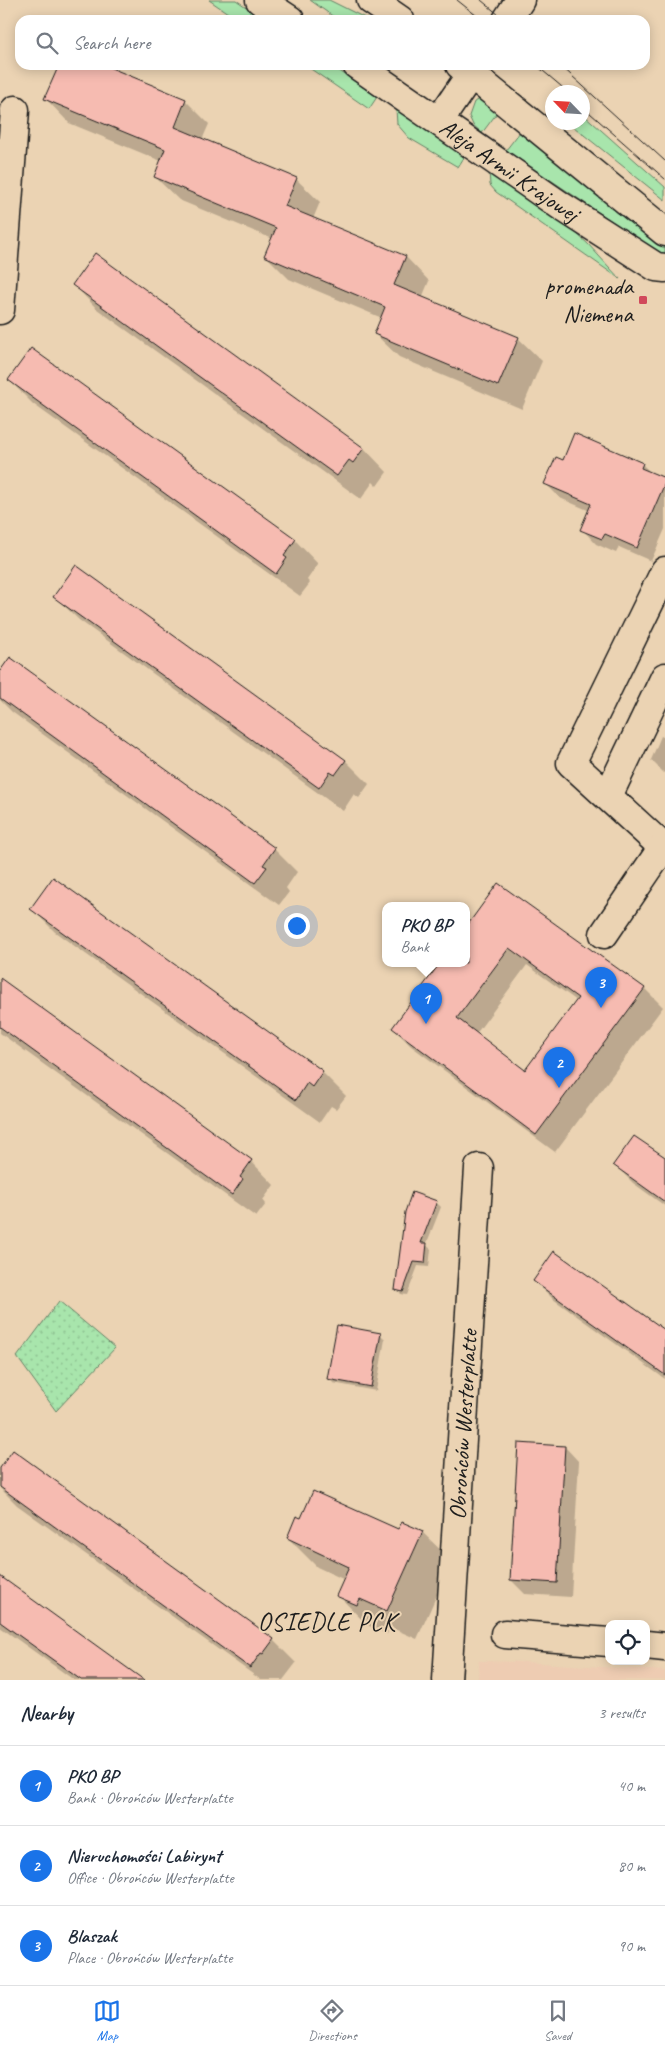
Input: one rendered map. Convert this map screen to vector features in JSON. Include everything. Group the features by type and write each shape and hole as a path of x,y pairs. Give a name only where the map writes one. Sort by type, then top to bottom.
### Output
{"street":[{"path":"260,0 282,15"},
{"path":"371,0 393,15"},
{"path":"510,15 520,0"},
{"name":"Aleja Armii Krajowej","path":"363,70 562,206 656,267 665,268"},
{"path":"439,121 468,70"},
{"name":"Aleja Armii Krajowej","path":"471,70 665,232"},
{"path":"0,310 15,110"},
{"path":"604,934 664,848 571,763 665,572"},
{"path":"608,796 665,677"},
{"name":"Obrońców Westerplatte","path":"447,1680 479,1168"},
{"path":"505,1634 605,1642"},
{"path":"650,1645 665,1647"}],"shaded area":[{"path":"479,1661 665,1671 665,1680 478,1680"}],"green space":[{"path":"209,0 236,0 258,15 231,15"},
{"path":"310,0 329,0 359,15 331,15"},
{"path":"312,70 338,70 377,97 369,109"},
{"path":"479,100 497,113 482,133 473,125 469,116 474,102"},
{"path":"396,109 465,156 458,167 409,138 397,124"},
{"path":"590,120 665,187 665,200 578,130 590,130"},
{"path":"520,132 665,246 665,257 506,150"},
{"path":"489,171 567,225 588,244 620,279 496,192 490,185"},
{"path":"59,1301 115,1348 56,1411 17,1357"}],"building":[{"path":"57,70 116,70 186,99 175,127 297,178 285,206 406,256 394,285 519,337 498,386 374,334 385,307 264,256 276,228 154,177 165,149 44,99"},
{"path":"95,253 364,448 353,463 349,460 337,476 72,285"},
{"path":"31,348 296,539 284,556 287,558 276,574 8,380"},
{"path":"574,433 643,463 641,468 665,478 665,483 637,548 605,534 602,539 580,530 591,504 544,484 556,457 563,460"},
{"path":"76,565 346,760 335,775 330,772 319,788 53,597"},
{"path":"10,657 275,848 263,865 267,867 255,883 0,698 0,671"},
{"path":"53,877 323,1071 312,1087 307,1083 296,1100 30,909"},
{"path":"498,883 645,988 536,1135 392,1028 437,967 470,967 470,922","holes":["509,948 578,998 525,1070 457,1018"]},
{"path":"0,978 252,1160 240,1177 243,1179 232,1195 0,1027"},
{"path":"634,1136 665,1157 665,1202 613,1165"},
{"path":"412,1192 437,1201 421,1243 427,1243 425,1263 414,1262 403,1292 395,1290 405,1212"},
{"path":"554,1251 665,1330 665,1375 533,1281"},
{"path":"337,1325 381,1333 371,1387 327,1379"},
{"path":"518,1443 565,1446 557,1583 510,1580"},
{"path":"13,1450 274,1639 263,1654 261,1653 250,1668 0,1487 0,1468"},
{"path":"313,1491 398,1529 402,1522 423,1531 387,1611 360,1599 357,1605 336,1596 349,1567 287,1538 296,1516 301,1518"},
{"path":"0,1576 144,1680 81,1680 0,1622"}],"tram line":[{"path":"457,0 476,15"},
{"path":"481,0 499,15"},
{"path":"542,70 560,85"},
{"path":"565,70 665,161"},
{"path":"590,113 665,179"}],"place":[{"name":"promenada Niemena","path":"643,300"},
{"name":"Blaszak","path":"601,1008"},
{"name":"PKO BP","path":"426,1024"},
{"name":"Nieruchomości Labirynt","path":"559,1088"}],"district":[{"name":"OSIEDLE PCK","path":"327,1621"}]}
